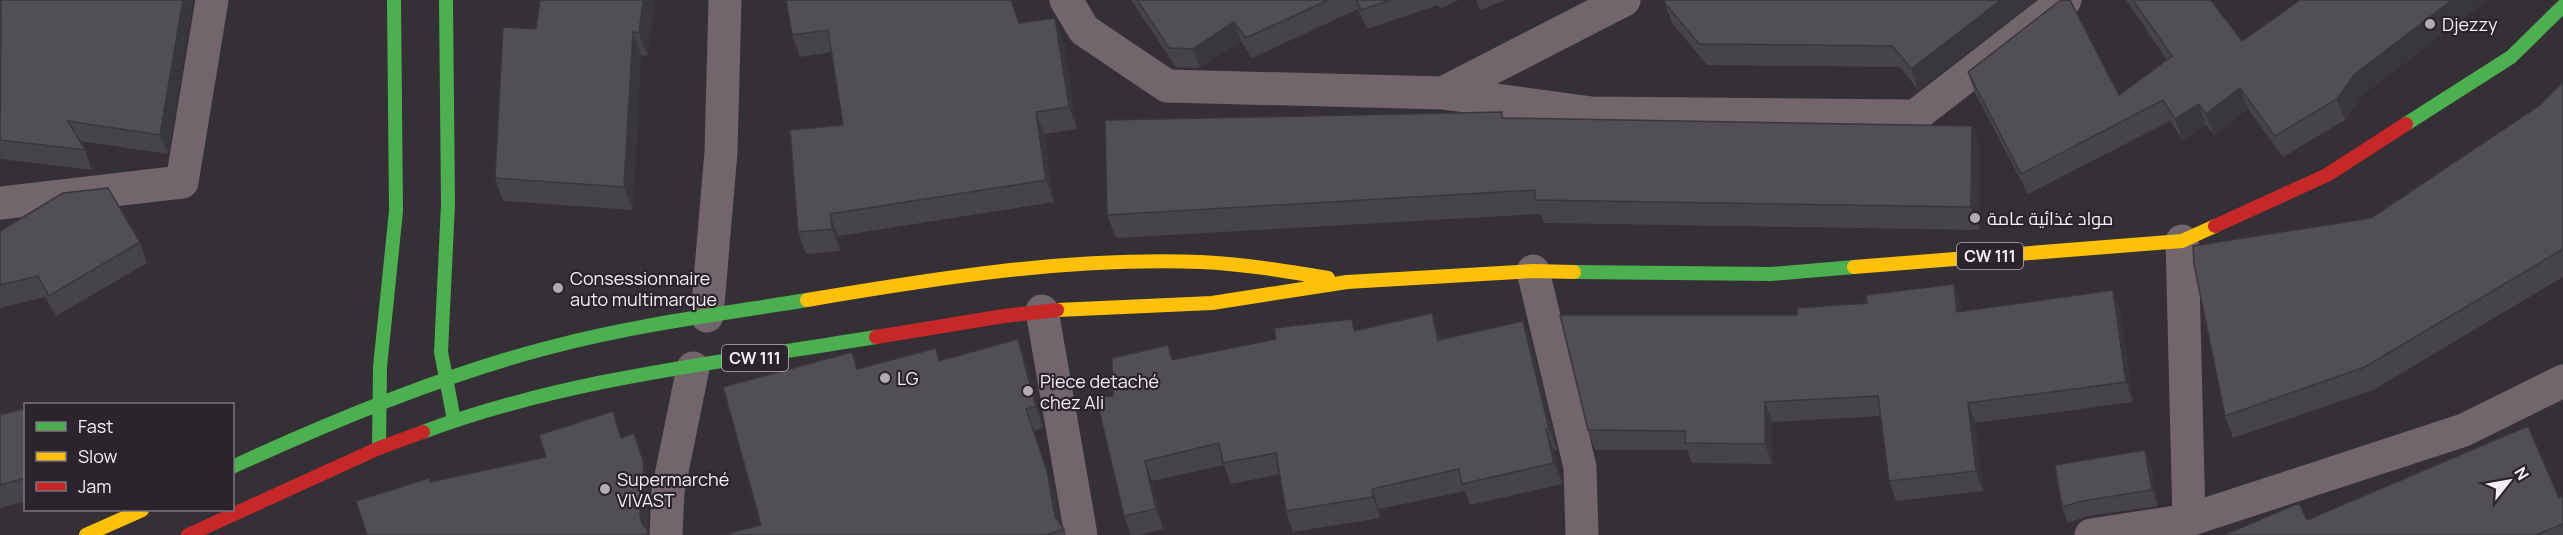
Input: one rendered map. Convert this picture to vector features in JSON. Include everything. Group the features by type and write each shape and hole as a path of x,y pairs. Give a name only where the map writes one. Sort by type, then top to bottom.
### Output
{"main road":[{"path":"379,448 380,367 396,211 394,0"},
{"path":"446,0 448,204 441,352 454,420"},
{"name":"CW 111","path":"188,535 232,520 379,448 454,420 592,384 1042,311 1212,303 1347,282 1533,271 1771,273 2182,241 2326,175 2511,57 2563,6"},
{"path":"234,466 380,405 527,353 582,339 938,277 1057,263 1210,261 1280,268 1347,282"},
{"path":"86,535 140,511"}],"street":[{"path":"0,202 182,182 212,0"},
{"path":"707,316 721,152 725,0"},
{"path":"1066,0 1084,30 1167,86 1443,93 1592,113 1915,116 2065,0"},
{"path":"1443,93 1624,0"},
{"path":"2182,241 2189,520"},
{"path":"1533,271 1580,467 1582,535"},
{"path":"1042,311 1081,535"},
{"path":"666,535 668,490 693,368"},
{"path":"2091,535 2189,520 2464,430 2563,381"}],"building":[{"path":"1,0 183,0 160,135 68,121 85,150 0,140"},
{"path":"540,0 643,0 639,33 633,32 624,187 495,178 503,27 536,29"},
{"path":"786,0 1011,0 1019,23 1055,18 1069,107 1036,112 1046,180 830,214 832,229 798,232 790,130 843,125 828,30 792,35"},
{"path":"1137,0 1328,0 1246,38 1234,22 1193,49 1169,48"},
{"path":"1356,0 1391,0 1361,10"},
{"path":"1667,0 2001,0 1911,69 1893,46 1699,44 1664,2"},
{"path":"2061,0 2070,0 2119,95 2172,56 2133,0 2211,0 2242,41 2300,0 2452,0 2355,74 2337,99 2275,136 2240,88 2206,114 2199,104 2175,119 2163,100 2021,174 1968,72"},
{"path":"2563,82 2563,249 2365,367 2225,416 2194,264 2193,246 2371,218 2540,105"},
{"path":"1502,112 1502,118 1972,126 1971,207 1535,200 1535,190 1107,215 1105,120"},
{"path":"108,188 140,242 49,296 38,276 0,285 0,231 63,193"},
{"path":"1954,284 1957,312 2113,290 2126,382 1968,403 1976,471 1889,481 1878,396 1765,402 1765,444 1685,443 1685,431 1588,430 1560,315 1797,315 1797,308 1867,303 1866,295"},
{"path":"1432,313 1438,340 1523,321 1549,429 1546,429 1554,463 1462,484 1459,469 1372,489 1373,497 1286,511 1276,453 1223,463 1219,443 1145,461 1156,509 1124,516 1096,397 1113,396 1112,358 1168,345 1172,360 1276,339 1274,328 1352,319 1354,331"},
{"path":"1018,339 1036,407 1026,409 1047,471 1055,517 1064,529 1046,535 722,535 761,525 723,387 852,352 857,369 936,348 939,361"},
{"path":"24,409 24,479 0,485 0,415"},
{"path":"613,411 621,438 634,433 644,464 640,515 642,524 648,531 647,535 367,535 356,501 429,478 430,482 546,457 539,435"},
{"path":"2528,426 2559,498 2563,495 2563,524 2536,535 2224,535 2299,503 2307,520"},
{"path":"2145,450 2152,490 2082,501 2062,507 2055,465"}],"traffic: fast":[{"path":"379,448 380,367 396,211 394,0"},
{"path":"446,0 448,204 441,352 454,420"},
{"path":"2406,124 2511,57 2563,6"},
{"path":"1574,272 1771,274 1854,267"},
{"path":"234,466 389,400 511,358 614,332 807,300"},
{"path":"423,432 478,413 590,385 704,364 876,337"}],"traffic: slow":[{"path":"1854,267 2182,241 2215,226"},
{"path":"807,300 954,277 1102,263 1151,261 1217,263 1328,278"},
{"path":"1057,310 1212,303 1347,282 1533,271 1574,272"},
{"path":"86,535 140,511"}],"traffic: jam":[{"path":"2215,226 2327,175 2406,124"},
{"path":"876,337 1004,316 1057,310"},
{"path":"188,535 379,448 423,432"}],"place":[{"name":"Djezzy","path":"2430,24"},
{"name":"مواد غذائية عامة","path":"1975,218"},
{"name":"Consessionnaire auto multimarque","path":"558,288"},
{"name":"LG","path":"885,378"},
{"name":"Piece detaché chez Ali","path":"1028,391"},
{"name":"Supermarché VIVAST","path":"605,489"}]}
